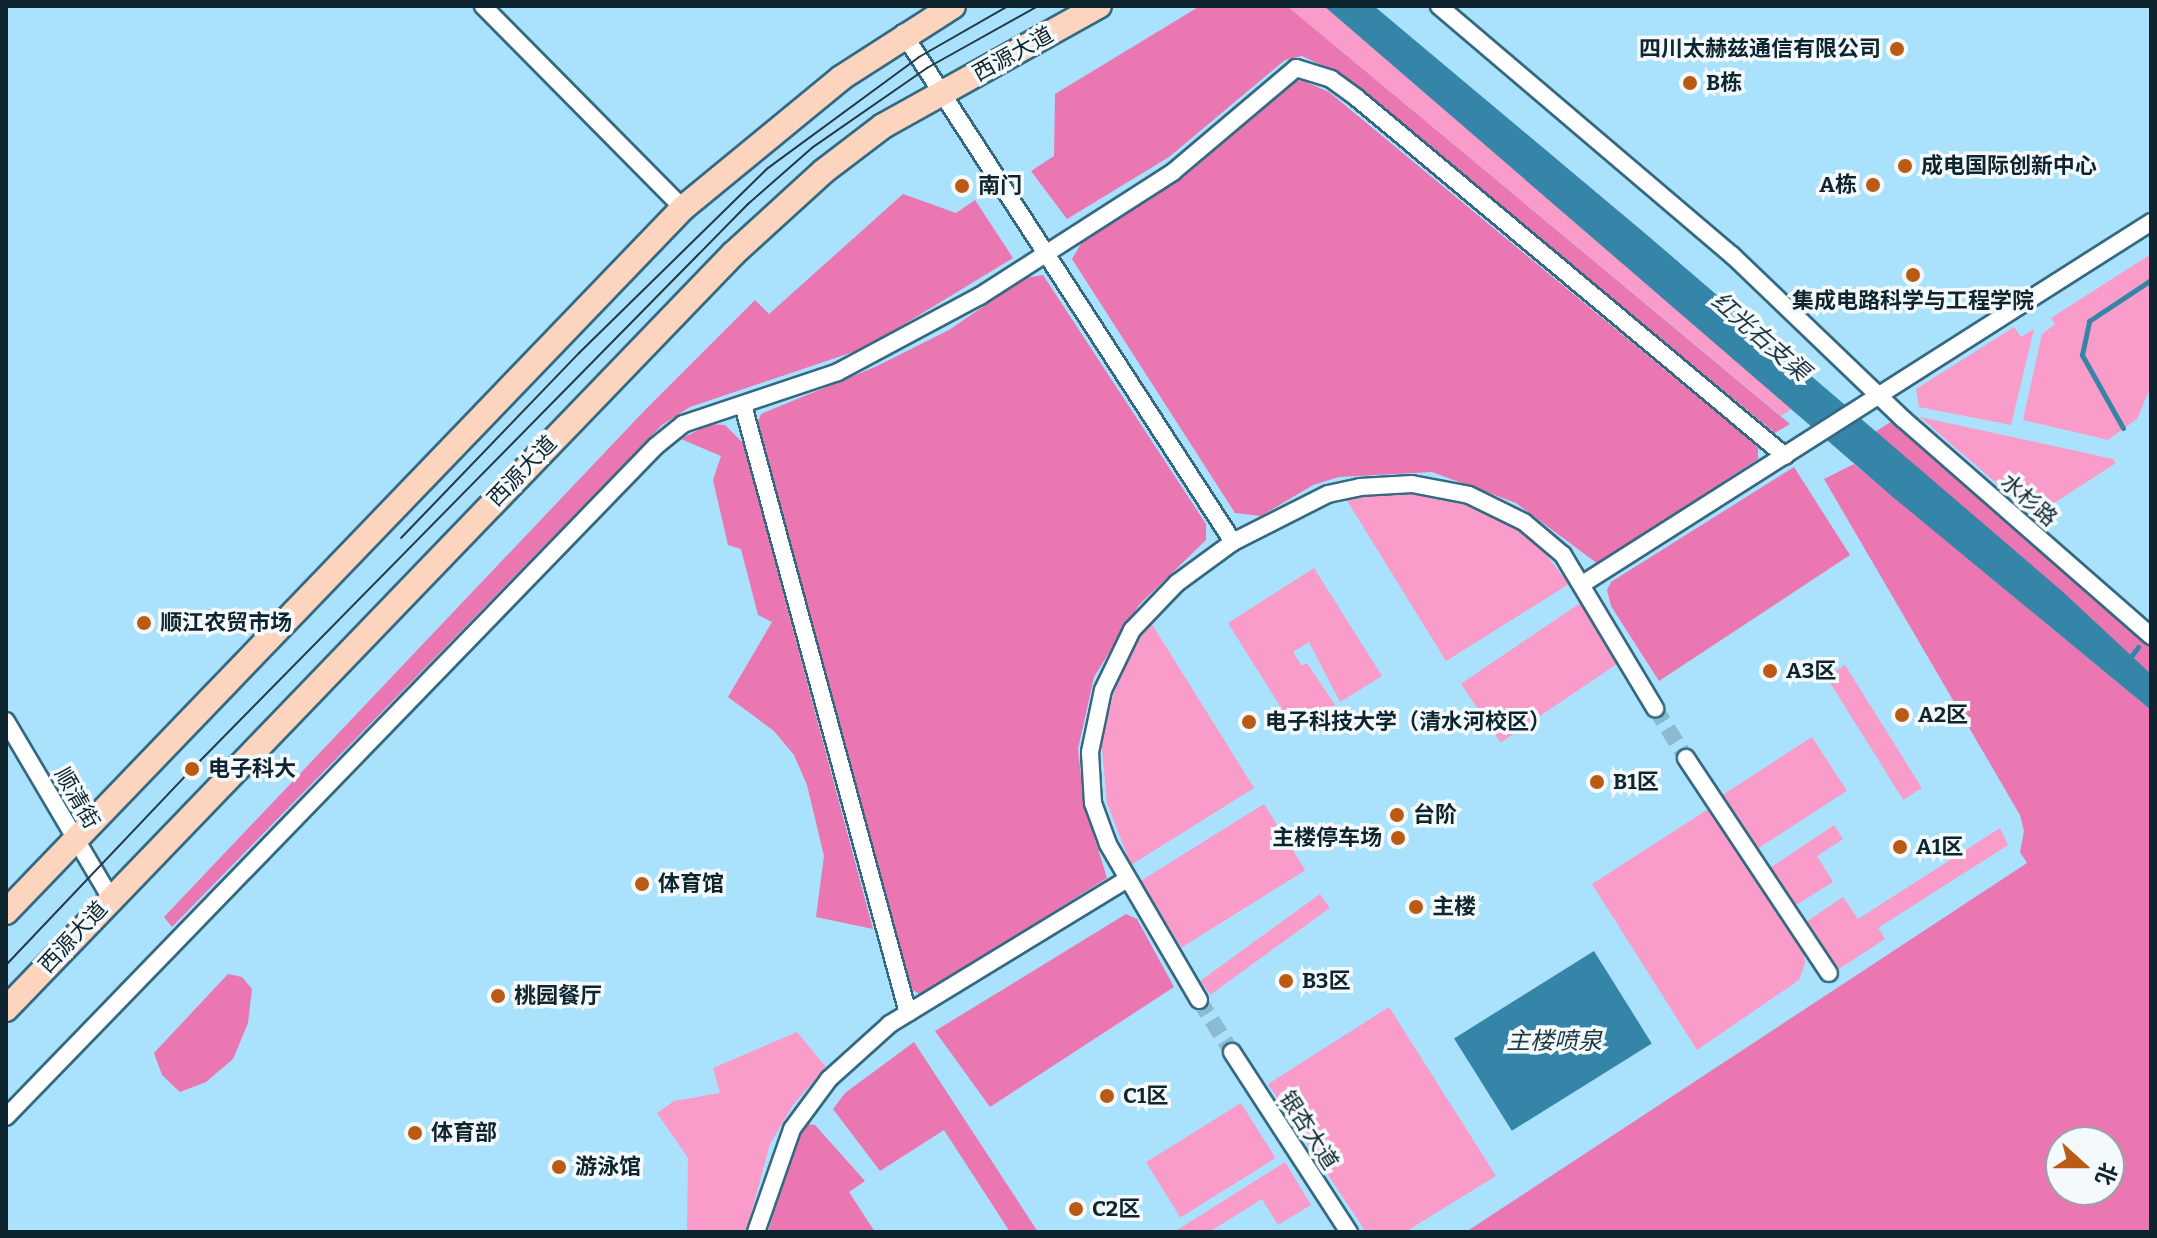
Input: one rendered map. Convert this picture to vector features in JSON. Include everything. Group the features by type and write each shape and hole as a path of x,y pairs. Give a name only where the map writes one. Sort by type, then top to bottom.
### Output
{"main road":[{"path":"6,912 74,837 683,208 771,131 903,33 953,6"},
{"name":"西源大道","path":"6,1009 110,897 733,254 824,171 883,126 1099,6"}],"street":[{"path":"483,6 683,208"},
{"name":"水杉路","path":"1439,6 1710,236 1879,394 2151,636"},
{"path":"903,33 1233,542"},
{"path":"6,1117 656,446 683,424 838,372 901,342 1173,172 1296,68 1315,71 1357,98 1785,456"},
{"path":"1584,583 2151,222"},
{"path":"743,405 908,1013"},
{"path":"1199,1000 1126,880 1093,803 1090,752 1103,690 1151,606 1233,542 1328,494 1385,485 1441,488 1524,522 1563,555 1584,583 1655,708"},
{"name":"顺清街","path":"6,721 110,897"},
{"path":"1686,758 1829,973"},
{"path":"756,1232 792,1129 829,1079 908,1013 1126,880"},
{"name":"银杏大道","path":"1232,1052 1349,1232"}],"shaded area":[{"path":"1200,6 1287,6 1790,424 1775,433 1343,75 1302,56 1285,60 1169,157 1067,219 1031,171 1054,156 1055,94"},
{"path":"1287,6 1324,6 1795,407 1781,416"},
{"path":"1301,80 1329,92 1740,432 1758,448 1758,459 1598,564 1516,503 1432,472 1339,477 1313,485 1261,516 1235,513 1072,259 1082,242 1191,171 1288,83"},
{"path":"903,194 956,213 975,200 1013,258 865,348 690,407 662,425 172,927 164,917 646,409 755,300 769,314"},
{"path":"2151,254 2151,386 2137,419 2108,440 2023,420 2042,334 2055,324 2051,318"},
{"path":"1043,275 1206,524 1206,540 1139,605 1094,677 1078,749 1084,803 1107,878 921,995 911,989 756,426 761,414 875,367 949,330 1025,278"},
{"path":"2014,327 2021,337 2034,329 2011,425 1919,407 1916,389"},
{"path":"1920,417 2113,459 2116,463 2034,516"},
{"path":"1892,421 2151,645 2151,674 1875,432"},
{"path":"710,424 725,425 743,443 873,929 816,917 824,856 807,785 794,755 774,731 728,697 772,622 758,615 741,549 728,545 713,480 721,456 681,439"},
{"path":"1854,464 2151,710 2151,1232 1466,1232 2027,863 2020,852 2024,831 2020,815 1824,479"},
{"path":"1794,467 1850,555 1659,681 1611,606 1607,590 1611,582"},
{"path":"1405,492 1465,503 1499,515 1540,547 1569,584 1446,661 1346,499"},
{"path":"1314,568 1382,676 1340,702 1309,642 1293,652 1302,666 1307,663 1335,705 1295,730 1228,623"},
{"path":"1582,602 1622,661 1501,743 1461,684"},
{"path":"1150,621 1254,788 1131,865 1107,803 1101,737 1121,669"},
{"path":"1845,665 1922,788 1903,800 1826,677"},
{"path":"1812,737 1847,791 1756,849 1721,796"},
{"path":"1264,804 1305,870 1182,948 1140,881"},
{"path":"1710,808 1803,947 1805,963 1799,980 1697,1050 1592,884"},
{"path":"1834,825 1843,839 1817,856 1833,882 1796,905 1770,868"},
{"path":"2000,828 2008,845 1878,928 1885,939 1839,969 1806,922 1843,897 1858,919"},
{"path":"1320,894 1330,908 1210,995 1200,981"},
{"path":"1126,914 1137,919 1174,987 990,1107 935,1031"},
{"path":"228,974 242,977 252,989 248,1023 233,1059 206,1082 180,1092 162,1075 154,1053"},
{"path":"1389,1007 1496,1176 1405,1232 1366,1232 1268,1084"},
{"path":"797,1032 826,1067 793,1105 770,1144 746,1232 687,1232 688,1158 657,1113 674,1101 720,1093 713,1068"},
{"path":"914,1042 1038,1232 1010,1232 944,1130 880,1171 833,1109 845,1093"},
{"path":"1241,1103 1275,1158 1180,1217 1146,1162"},
{"path":"807,1124 815,1125 865,1181 849,1192 875,1232 768,1232 794,1147"},
{"path":"1285,1162 1311,1205 1278,1225 1262,1199 1209,1232 1174,1232"}],"water":[{"name":"红光右支渠","path":"1324,6 1374,6 1647,235 2063,592 2151,674 2151,710 1894,498"},
{"name":"主楼喷泉","path":"1594,951 1652,1043 1512,1131 1454,1038"}],"waterway":[{"path":"2123,428 2082,355 2089,321 2151,280"},
{"path":"2129,659 2138,647"}],"tunnel":[{"path":"1655,708 1686,758"},
{"path":"1199,1000 1232,1052"}],"tram line":[{"path":"401,538 579,353 768,168 919,57 1008,6"},
{"path":"6,965 192,769 748,204 813,147 927,68 1038,6"}],"place":[{"name":"四川太赫兹通信有限公司","path":"1897,49"},
{"name":"B栋","path":"1690,83"},
{"name":"成电国际创新中心","path":"1905,166"},
{"name":"A栋","path":"1873,185"},
{"name":"南门","path":"962,186"},
{"name":"集成电路科学与工程学院","path":"1913,275"},
{"name":"顺江农贸市场","path":"144,623"},
{"name":"A3区","path":"1770,671"},
{"name":"A2区","path":"1902,715"},
{"name":"电子科技大学（清水河校区）","path":"1249,722"},
{"name":"电子科大","path":"192,769"},
{"name":"B1区","path":"1597,782"},
{"name":"台阶","path":"1397,815"},
{"name":"主楼停车场","path":"1398,838"},
{"name":"A1区","path":"1900,847"},
{"name":"体育馆","path":"642,884"},
{"name":"主楼","path":"1416,907"},
{"name":"B3区","path":"1286,981"},
{"name":"桃园餐厅","path":"498,996"},
{"name":"C1区","path":"1107,1096"},
{"name":"体育部","path":"415,1133"},
{"name":"游泳馆","path":"559,1167"},
{"name":"C2区","path":"1076,1209"}]}
